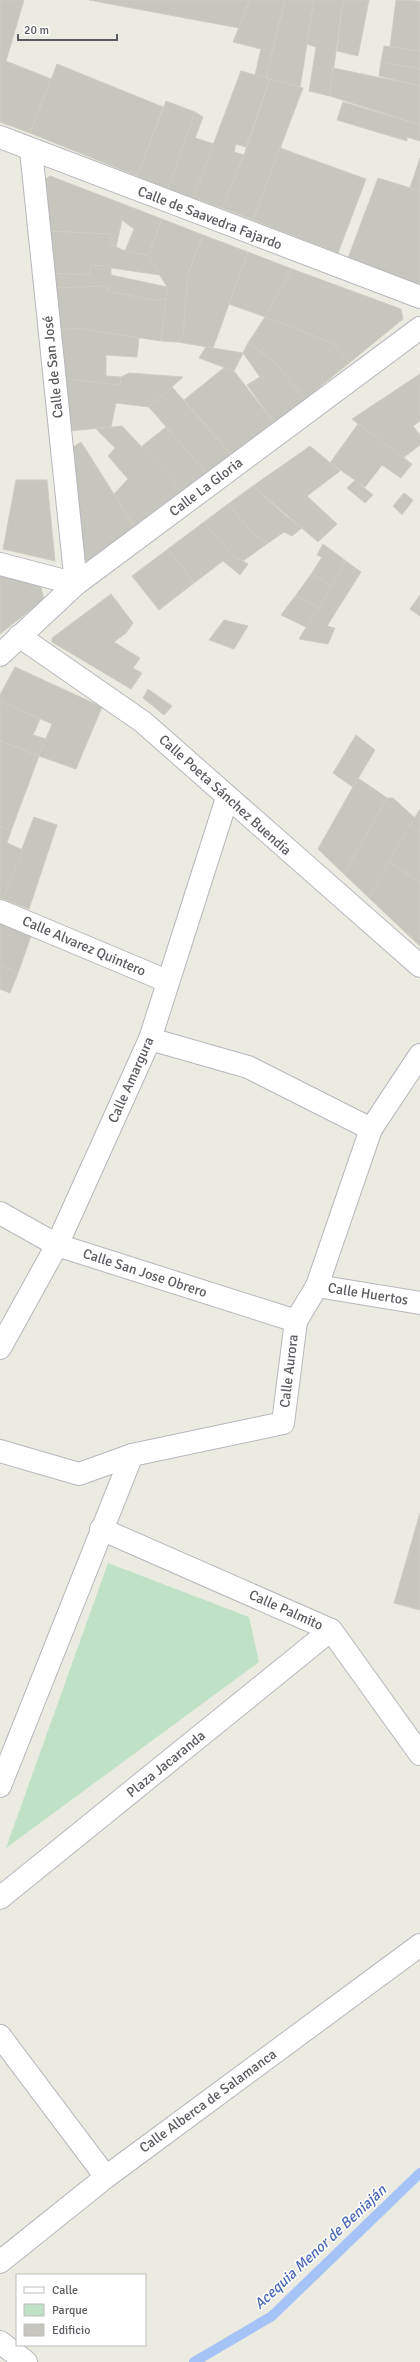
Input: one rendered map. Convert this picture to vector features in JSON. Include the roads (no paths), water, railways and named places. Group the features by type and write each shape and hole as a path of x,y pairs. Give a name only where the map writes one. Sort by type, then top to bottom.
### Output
{"street":[{"name":"Calle de Saavedra Fajardo","path":"0,137 420,297"},
{"name":"Calle de San José","path":"31,150 76,584"},
{"name":"Calle La Gloria","path":"0,655 76,584 420,328"},
{"path":"0,564 76,584"},
{"name":"Calle Poeta Sánchez Buendía","path":"20,636 143,722 227,798 420,966"},
{"name":"Calle Amargura","path":"0,1348 57,1245 150,1039 167,981 227,798"},
{"name":"Calle Alvarez Quintero","path":"0,911 167,981"},
{"path":"150,1039 248,1067 371,1129"},
{"name":"Calle Aurora","path":"0,1451 79,1474 132,1455 283,1423 296,1321 317,1286 371,1129 420,1055"},
{"name":"Calle San Jose Obrero","path":"0,1213 57,1245 296,1321"},
{"name":"Calle Huertos","path":"317,1286 420,1303"},
{"path":"0,1786 101,1529 132,1455"},
{"name":"Calle Palmito","path":"101,1529 331,1630 420,1754"},
{"name":"Plaza Jacaranda","path":"0,1898 331,1630"},
{"name":"Calle Alberca de Salamanca","path":"0,2262 106,2176 420,1945"},
{"path":"0,2036 106,2176"},
{"path":"0,2342 26,2362"}],"waterway":[{"name":"Acequia Menor de Beniaján","path":"194,2362 272,2316 420,2173"}]}
